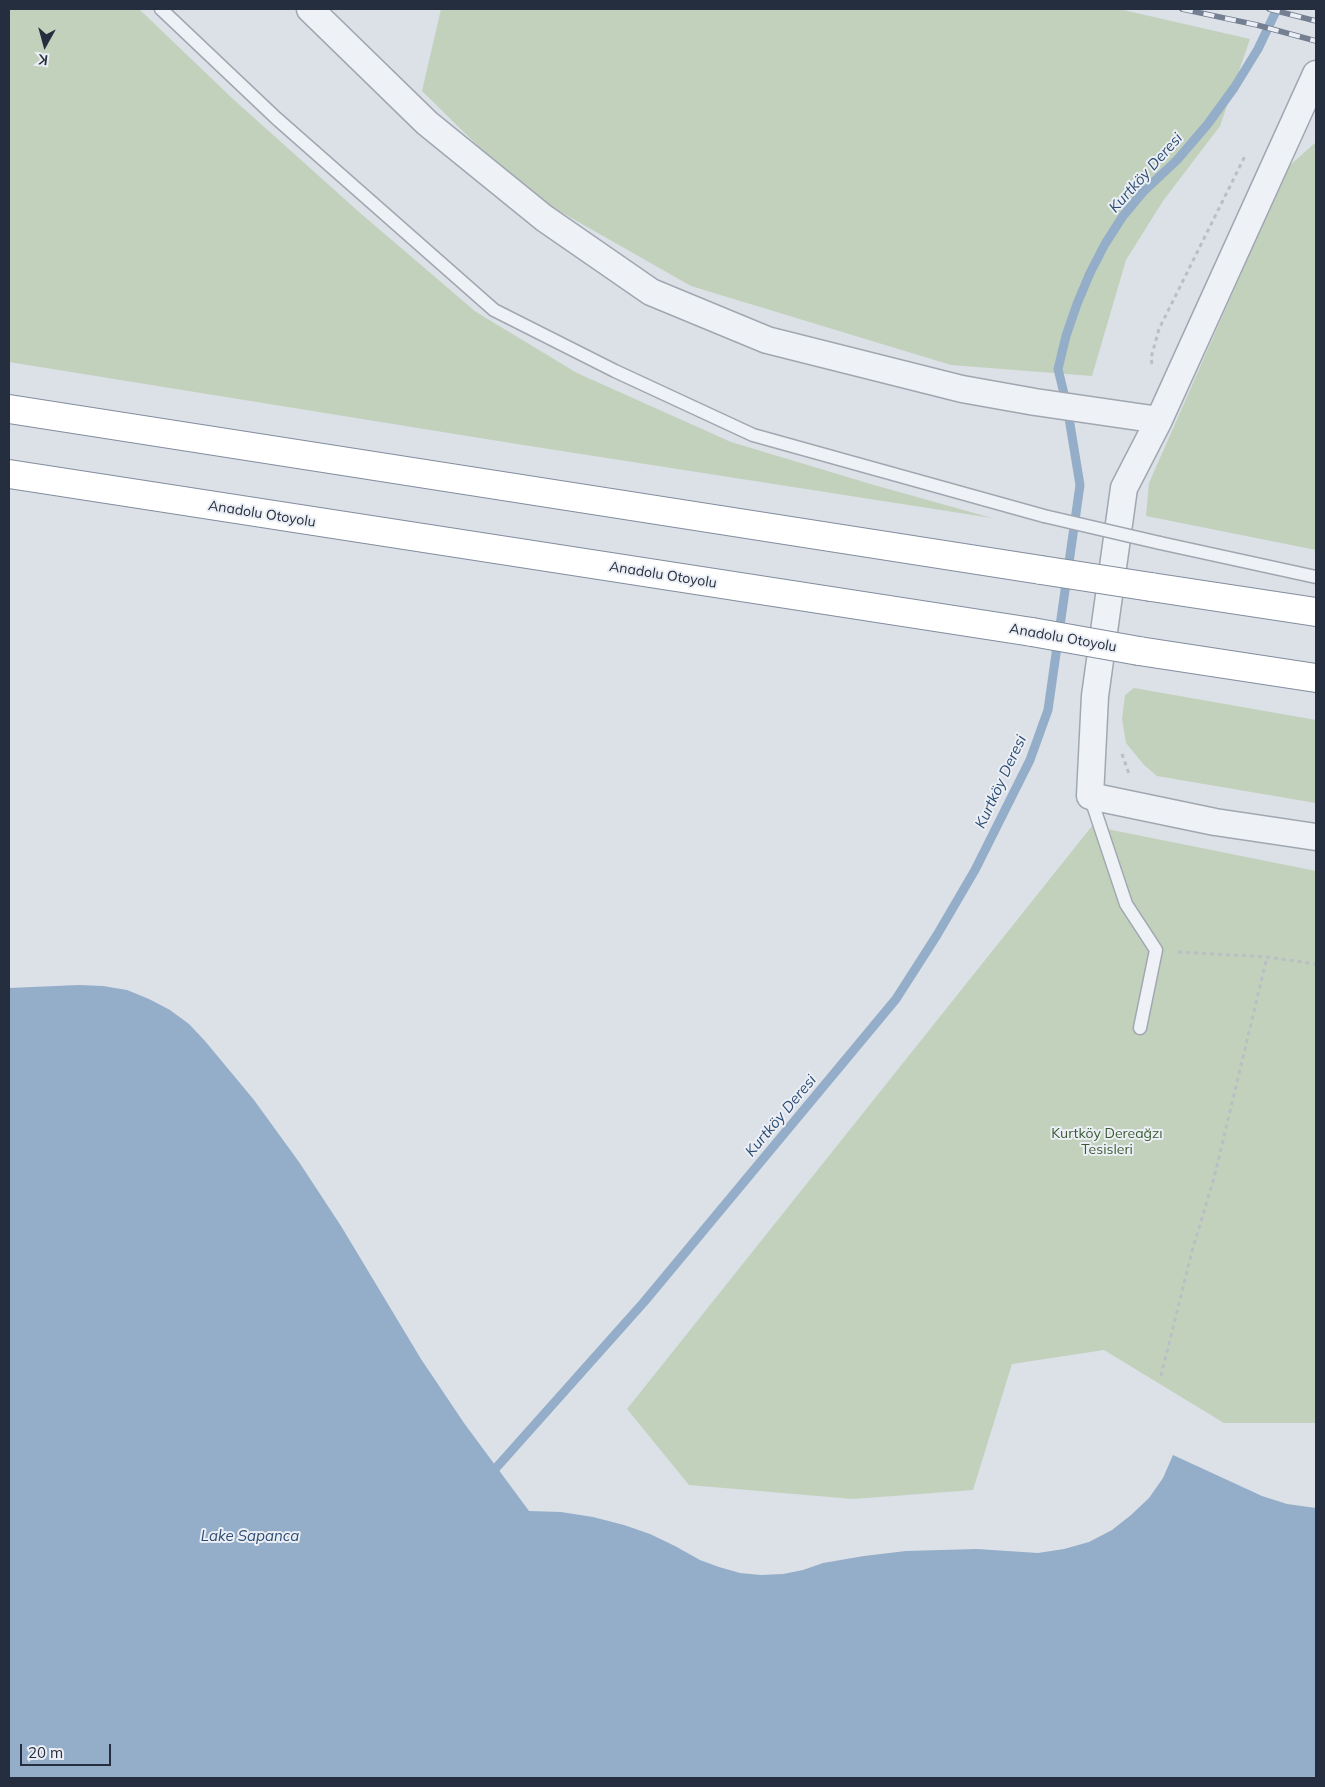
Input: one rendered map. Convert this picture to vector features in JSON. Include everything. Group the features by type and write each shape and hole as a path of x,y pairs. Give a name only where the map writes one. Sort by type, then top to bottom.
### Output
{"highway":[{"path":"9,409 1316,612"},
{"name":"Anadolu Otoyolu","path":"9,474 1032,632 1139,651 1316,678"}],"street":[{"path":"310,9 427,123 544,218 652,292 767,340 962,389 1159,420"},
{"path":"1316,74 1159,420 1124,488 1095,696 1090,796 1215,822 1316,837"}],"lane":[{"path":"161,9 276,118 494,310 615,370 753,435 1044,516 1316,577"},
{"path":"9,485 134,494"},
{"path":"1090,796 1126,904 1156,950 1140,1028"}],"path":[{"path":"1121,750 1128,774 1136,777"},
{"path":"1156,950 1267,957 1316,964"},
{"path":"1161,1376 1192,1252 1214,1178 1267,957"}],"green space":[{"path":"9,9 139,9 233,99 359,212 476,312 577,373 731,442 992,518 9,362"},
{"path":"441,9 1119,9 1250,39 1220,126 1163,201 1126,260 1092,376 951,365 691,286 524,191 422,91"},
{"path":"1316,142 1316,550 1146,516 1149,483 1288,167"},
{"path":"1134,688 1316,720 1316,803 1157,776 1144,765 1126,743 1122,719 1125,695"},
{"name":"Kurtköy Dereağzı Tesisleri","path":"1092,826 1316,871 1316,1423 1224,1423 1104,1350 1012,1364 973,1490 853,1499 689,1485 627,1409"}],"water":[{"name":"Lake Sapanca","path":"79,985 127,990 149,999 170,1010 189,1024 205,1041 254,1100 299,1162 341,1226 421,1359 464,1423 529,1511 561,1512 593,1517 624,1525 650,1534 700,1560 719,1567 740,1573 761,1575 783,1574 823,1563 906,1551 977,1549 1038,1553 1064,1549 1089,1542 1112,1530 1149,1498 1163,1478 1173,1455 1262,1496 1287,1504 1316,1508 1316,1778 9,1778 9,988"}],"waterway":[{"name":"Kurtköy Deresi","path":"496,1468 644,1302 896,999 937,935 975,870 1030,760 1048,710 1080,485 1067,406 1058,369 1066,336 1077,304 1105,244 1123,216 1143,192 1177,160 1207,125 1234,88 1258,49 1277,9"}],"railway":[{"path":"1182,9 1257,25 1316,41"},
{"path":"1269,9 1316,21"}]}
